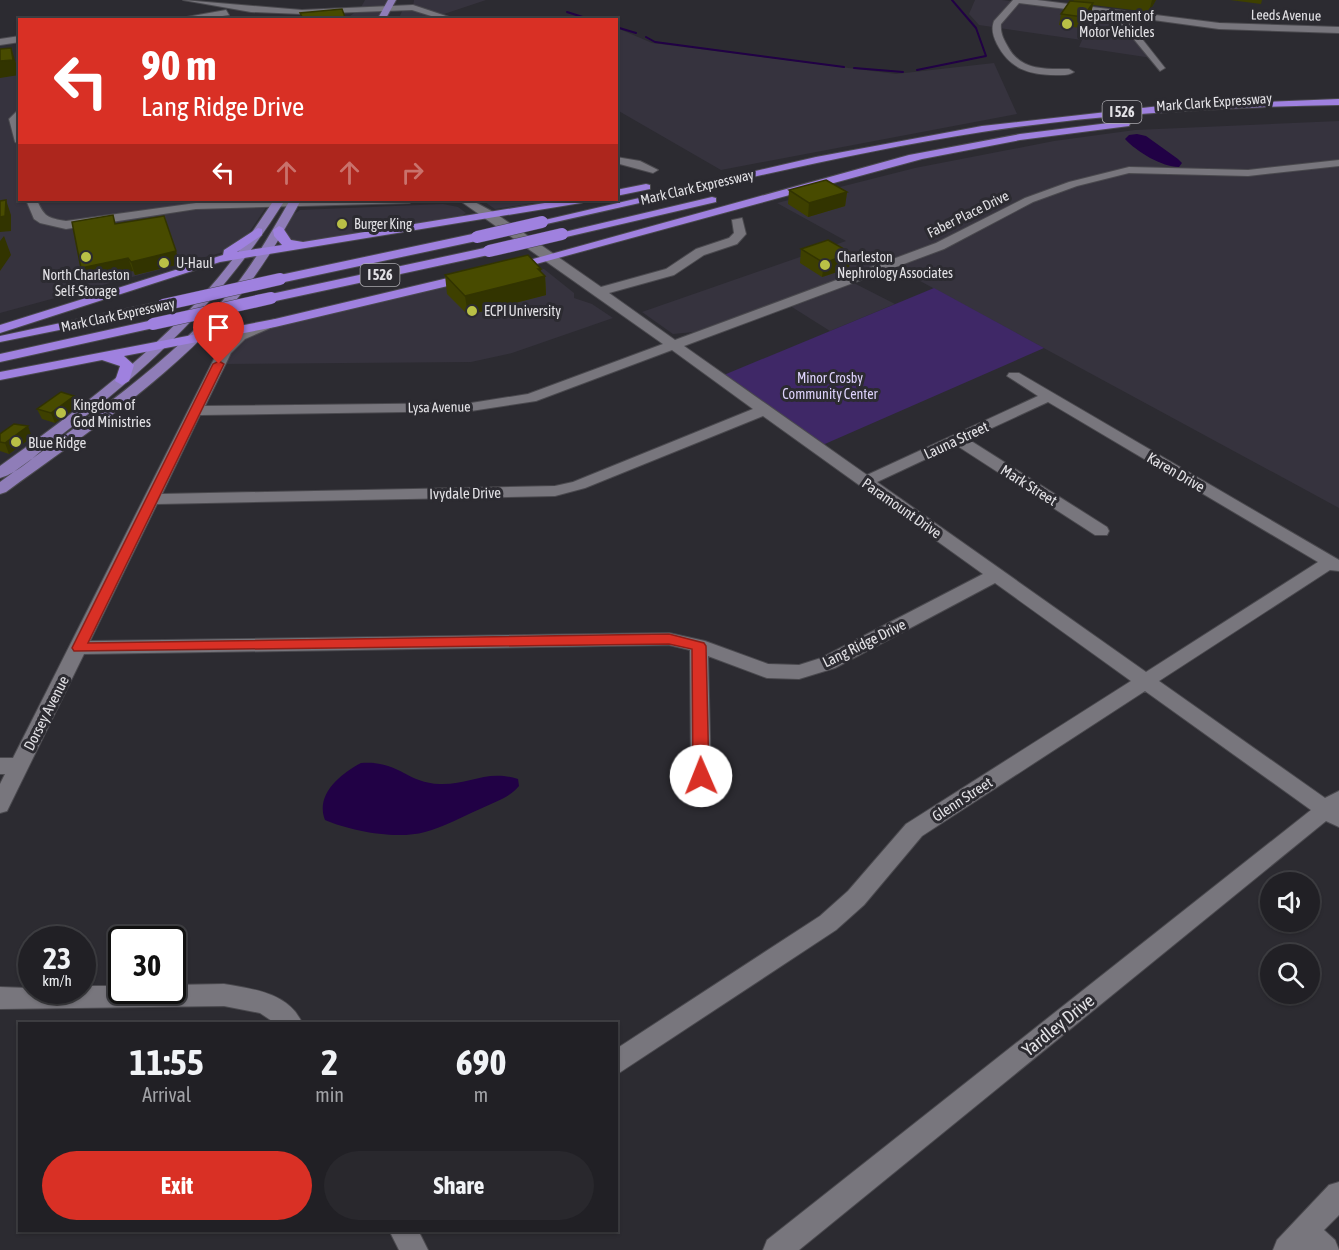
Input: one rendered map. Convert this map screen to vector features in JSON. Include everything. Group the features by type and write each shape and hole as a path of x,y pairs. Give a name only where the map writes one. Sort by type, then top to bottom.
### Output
{"highway":[{"name":"Mark Clark Expressway","path":"0,339 908,142 981,129 1095,115 1223,105 1338,110"},
{"name":"Mark Clark Expressway","path":"1173,120 1338,110"},
{"name":"Mark Clark Expressway","path":"0,358 920,156 1020,137 1138,123"},
{"path":"618,193 908,142"},
{"path":"500,269 920,156"},
{"path":"0,329 218,258 575,201"},
{"path":"279,230 280,236 287,243 310,245"},
{"path":"218,258 258,232"},
{"path":"0,376 274,323 477,274"},
{"path":"98,357 112,357 123,362 127,371 122,381"}],"main road":[{"path":"382,18 393,4"},
{"path":"0,473 122,381 161,346 202,305 245,254 277,202"},
{"path":"0,489 118,402 189,340 219,310 266,252 294,202"}],"street":[{"path":"187,0 251,10 302,12 413,3 449,18"},
{"path":"230,7 237,0"},
{"path":"1018,0 997,23 996,31 1010,60 1021,68 1069,72"},
{"name":"Leeds Avenue","path":"1018,0 1219,26 1339,30"},
{"path":"410,18 413,3"},
{"path":"189,18 251,10"},
{"path":"1118,14 1160,68"},
{"path":"0,42 18,39"},
{"path":"18,114 14,119 18,134"},
{"path":"618,160 636,163 653,170"},
{"name":"Faber Place Drive","path":"673,345 940,246 1048,192 1109,177 1124,179 1154,172 1269,173 1339,163"},
{"path":"32,201 38,217 44,221 66,225 196,206 352,201"},
{"name":"Paramount Drive","path":"466,201 491,215 1145,681 1335,810"},
{"path":"598,292 670,272 700,252 733,241 740,234 738,220"},
{"name":"Dorsey Avenue","path":"0,805 10,766 79,648 225,351 240,336 274,323"},
{"name":"Lysa Avenue","path":"195,411 498,404 531,398 673,345"},
{"name":"Karen Drive","path":"1014,376 1335,565"},
{"name":"Launa Street","path":"865,482 1047,397"},
{"name":"Ivydale Drive","path":"151,499 555,491 579,485 764,410"},
{"name":"Mark Street","path":"957,439 1101,531"},
{"name":"Glenn Street","path":"618,1062 828,923 856,898 914,830 1145,681 1335,565"},
{"name":"Lang Ridge Drive","path":"79,648 669,639 699,646 767,671 799,672 828,663 996,575"},
{"path":"699,646 701,776"},
{"name":"Yardley Drive","path":"777,1250 1335,810"},
{"path":"0,998 225,996 261,1002 286,1017 289,1022"},
{"path":"1325,1250 1296,1240 1339,1195"},
{"path":"404,1232 414,1250"}],"shaded area":[{"path":"365,0 388,0 378,18 336,18 350,16 360,9"},
{"path":"414,0 486,0 441,15 451,18 399,18 404,7 413,7"},
{"path":"975,0 1002,0 1120,16 1152,58 1079,47 1082,40 979,25 969,14"},
{"path":"618,28 652,43 896,74 994,63 1017,114 721,170 618,111"},
{"path":"18,61 18,201 270,201 248,234 231,250 0,313 0,64"},
{"path":"1339,121 1339,508 885,262 694,332 673,334 642,312 846,241 777,203 915,168 1054,141 1135,130"},
{"path":"1129,135 1146,136 1182,163 1179,167 1172,166 1143,154 1125,139"},
{"path":"483,201 546,201 495,209"},
{"path":"443,204 458,207 466,213 459,218 311,241 291,241 284,232 294,214 300,210"},
{"name":"ECPI University","path":"527,266 544,269 574,293 574,298 592,304 613,318 512,353 471,362 219,364 225,351 255,332"},
{"path":"848,280 895,304 830,331 784,302"},
{"path":"361,763 385,765 428,783 450,784 487,776 507,776 518,779 519,786 511,794 432,830 413,834 387,835 348,828 325,820 323,802 331,786"}],"green space":[{"name":"Minor Crosby Community Center","path":"934,288 1044,348 818,447 719,377"}],"building":[{"path":"1070,1 1093,3 1083,17 1061,14"},
{"path":"342,9 345,18 303,18 300,13"},
{"path":"11,48 13,60 0,61 0,49"},
{"path":"826,180 847,192 809,203 789,190"},
{"path":"6,200 5,216 0,217 0,201"},
{"path":"113,215 115,224 164,216 176,251 131,262 128,258 81,268 72,222"},
{"path":"828,240 851,253 824,263 801,249"},
{"path":"528,255 545,276 465,296 445,275"},
{"path":"61,392 74,396 51,413 37,409"},
{"path":"14,424 28,426 5,443 0,442 0,434"}],"waterway":[{"path":"917,70 986,56 976,28 952,0"},
{"path":"567,12 586,18"},
{"path":"618,28 636,33"},
{"path":"646,37 655,42 844,67"},
{"path":"854,68 903,72"}],"place":[{"name":"Department of Motor Vehicles","path":"1067,24"},
{"name":"Burger King","path":"342,224"},
{"name":"North Charleston Self-Storage","path":"86,257"},
{"name":"U-Haul","path":"164,263"},
{"name":"Charleston Nephrology Associates","path":"825,265"},
{"name":"ECPI University","path":"472,311"},
{"name":"Kingdom of God Ministries","path":"61,413"},
{"name":"Blue Ridge","path":"16,442"}],"route":[{"path":"219,364 79,648 669,639 699,646 701,776"}]}
